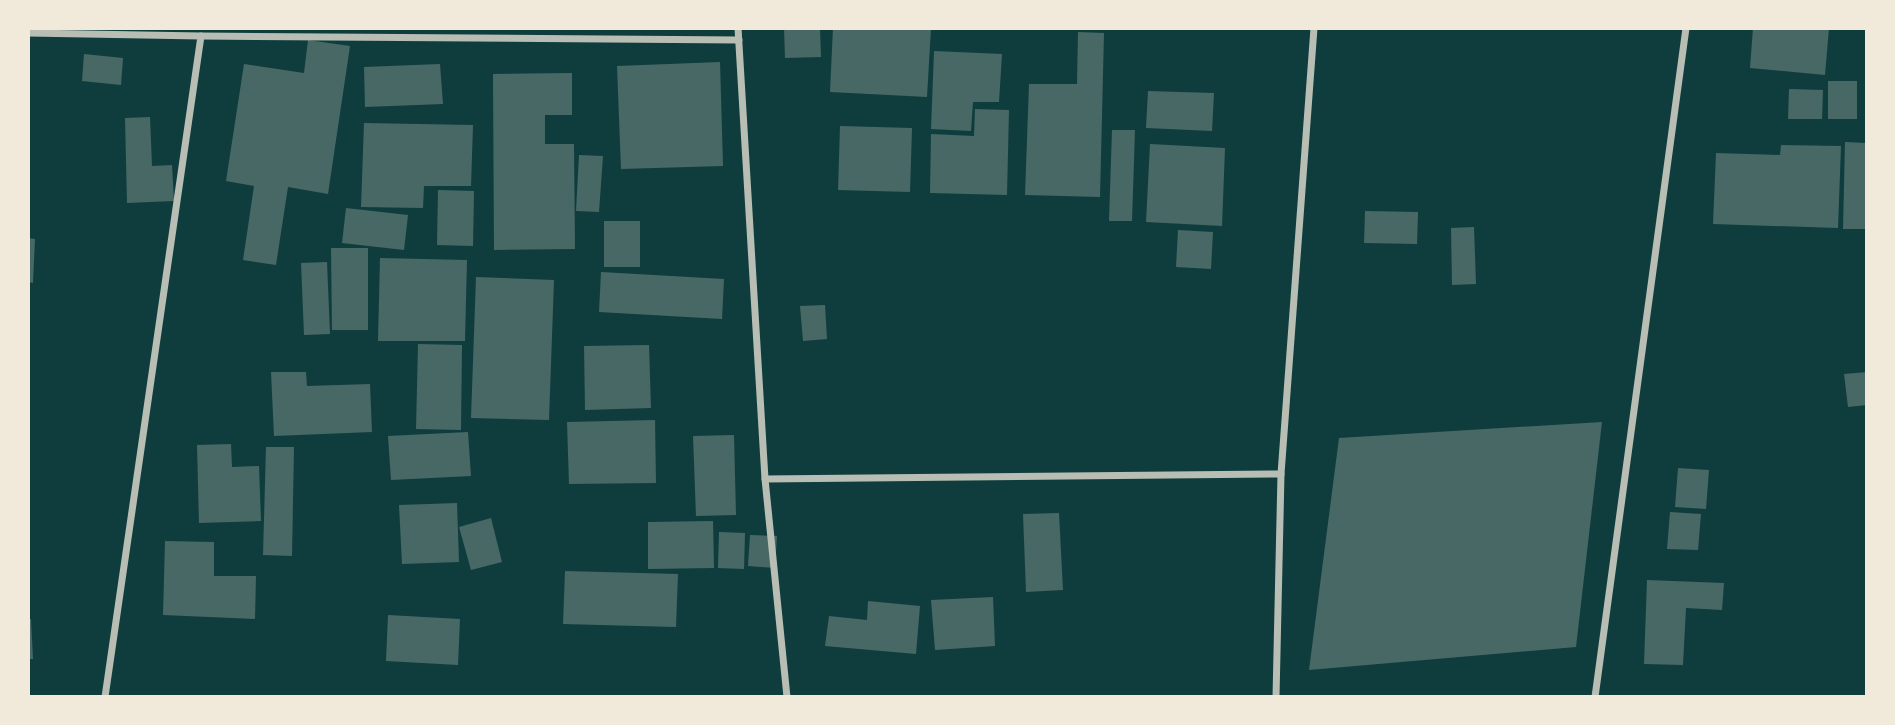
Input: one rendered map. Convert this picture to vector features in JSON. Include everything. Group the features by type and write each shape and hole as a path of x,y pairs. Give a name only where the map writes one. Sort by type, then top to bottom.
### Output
{"street":[{"path":"738,28 765,479 787,697"},
{"path":"1276,697 1281,474 1314,28"},
{"path":"1595,697 1686,28"},
{"path":"28,33 738,40"},
{"path":"105,697 201,36"},
{"path":"765,479 1281,474"}],"building":[{"path":"784,28 820,28 821,57 785,58"},
{"path":"833,28 931,28 927,97 830,92"},
{"path":"1753,28 1829,28 1825,75 1750,68"},
{"path":"1078,32 1104,33 1100,197 1025,195 1029,84 1077,84"},
{"path":"308,40 350,46 328,194 288,187 276,265 243,260 254,186 226,181 244,64 304,73"},
{"path":"934,51 1002,54 999,102 973,102 971,131 931,129"},
{"path":"84,54 123,58 121,85 82,81"},
{"path":"720,62 723,166 621,169 617,66"},
{"path":"440,64 443,104 365,107 364,67"},
{"path":"572,73 572,115 545,115 545,144 574,144 575,249 494,250 493,74"},
{"path":"1828,81 1857,81 1857,119 1828,119"},
{"path":"1789,89 1823,90 1822,119 1788,119"},
{"path":"1148,91 1214,93 1212,131 1146,128"},
{"path":"975,109 1009,110 1007,195 930,193 931,134 974,136"},
{"path":"150,117 152,166 172,165 174,201 127,203 125,118"},
{"path":"364,123 473,125 471,186 424,186 423,208 361,207"},
{"path":"840,126 912,128 910,192 838,190"},
{"path":"1112,130 1135,130 1132,221 1109,221"},
{"path":"1845,142 1867,143 1867,229 1843,229"},
{"path":"1150,144 1225,148 1222,226 1146,222"},
{"path":"1781,145 1841,146 1838,228 1713,224 1716,153 1780,155"},
{"path":"579,155 603,156 599,212 576,211"},
{"path":"438,190 474,191 473,246 437,245"},
{"path":"346,208 408,215 404,250 342,243"},
{"path":"1365,211 1418,212 1417,244 1364,243"},
{"path":"604,221 640,221 640,267 604,267"},
{"path":"1474,227 1476,284 1452,285 1451,228"},
{"path":"1178,230 1213,232 1211,269 1176,267"},
{"path":"28,238 35,239 33,283 28,282"},
{"path":"331,248 368,248 368,330 332,330"},
{"path":"380,258 467,260 465,341 378,341"},
{"path":"327,262 330,334 304,335 301,263"},
{"path":"601,272 724,279 722,319 599,312"},
{"path":"476,277 554,280 549,420 471,418"},
{"path":"825,305 827,339 803,341 800,306"},
{"path":"418,344 462,345 461,430 416,429"},
{"path":"649,345 651,408 585,410 584,346"},
{"path":"271,372 306,372 307,386 370,384 372,432 274,436"},
{"path":"1867,372 1867,405 1848,407 1844,374"},
{"path":"655,420 656,483 569,484 567,422"},
{"path":"1602,422 1576,647 1309,670 1339,438"},
{"path":"468,432 471,476 391,480 388,436"},
{"path":"734,435 736,515 696,516 693,436"},
{"path":"231,444 232,467 259,466 261,521 199,523 197,445"},
{"path":"266,447 294,447 292,556 263,555"},
{"path":"1678,468 1709,470 1706,509 1675,507"},
{"path":"457,503 459,562 402,564 399,505"},
{"path":"1670,512 1701,514 1698,550 1667,549"},
{"path":"1059,513 1063,590 1026,592 1023,514"},
{"path":"491,518 502,562 471,570 459,527"},
{"path":"713,521 714,568 648,569 648,522"},
{"path":"719,532 745,533 744,569 718,568"},
{"path":"750,535 777,536 775,568 748,566"},
{"path":"165,541 214,542 214,576 256,576 255,619 163,615"},
{"path":"565,571 678,574 676,627 563,624"},
{"path":"1647,580 1724,583 1722,610 1686,608 1683,665 1644,664"},
{"path":"993,597 995,646 935,650 931,600"},
{"path":"868,601 920,606 916,654 825,646 829,616 867,620"},
{"path":"388,615 460,619 458,665 386,661"},
{"path":"28,619 31,619 33,659 28,659"}]}
